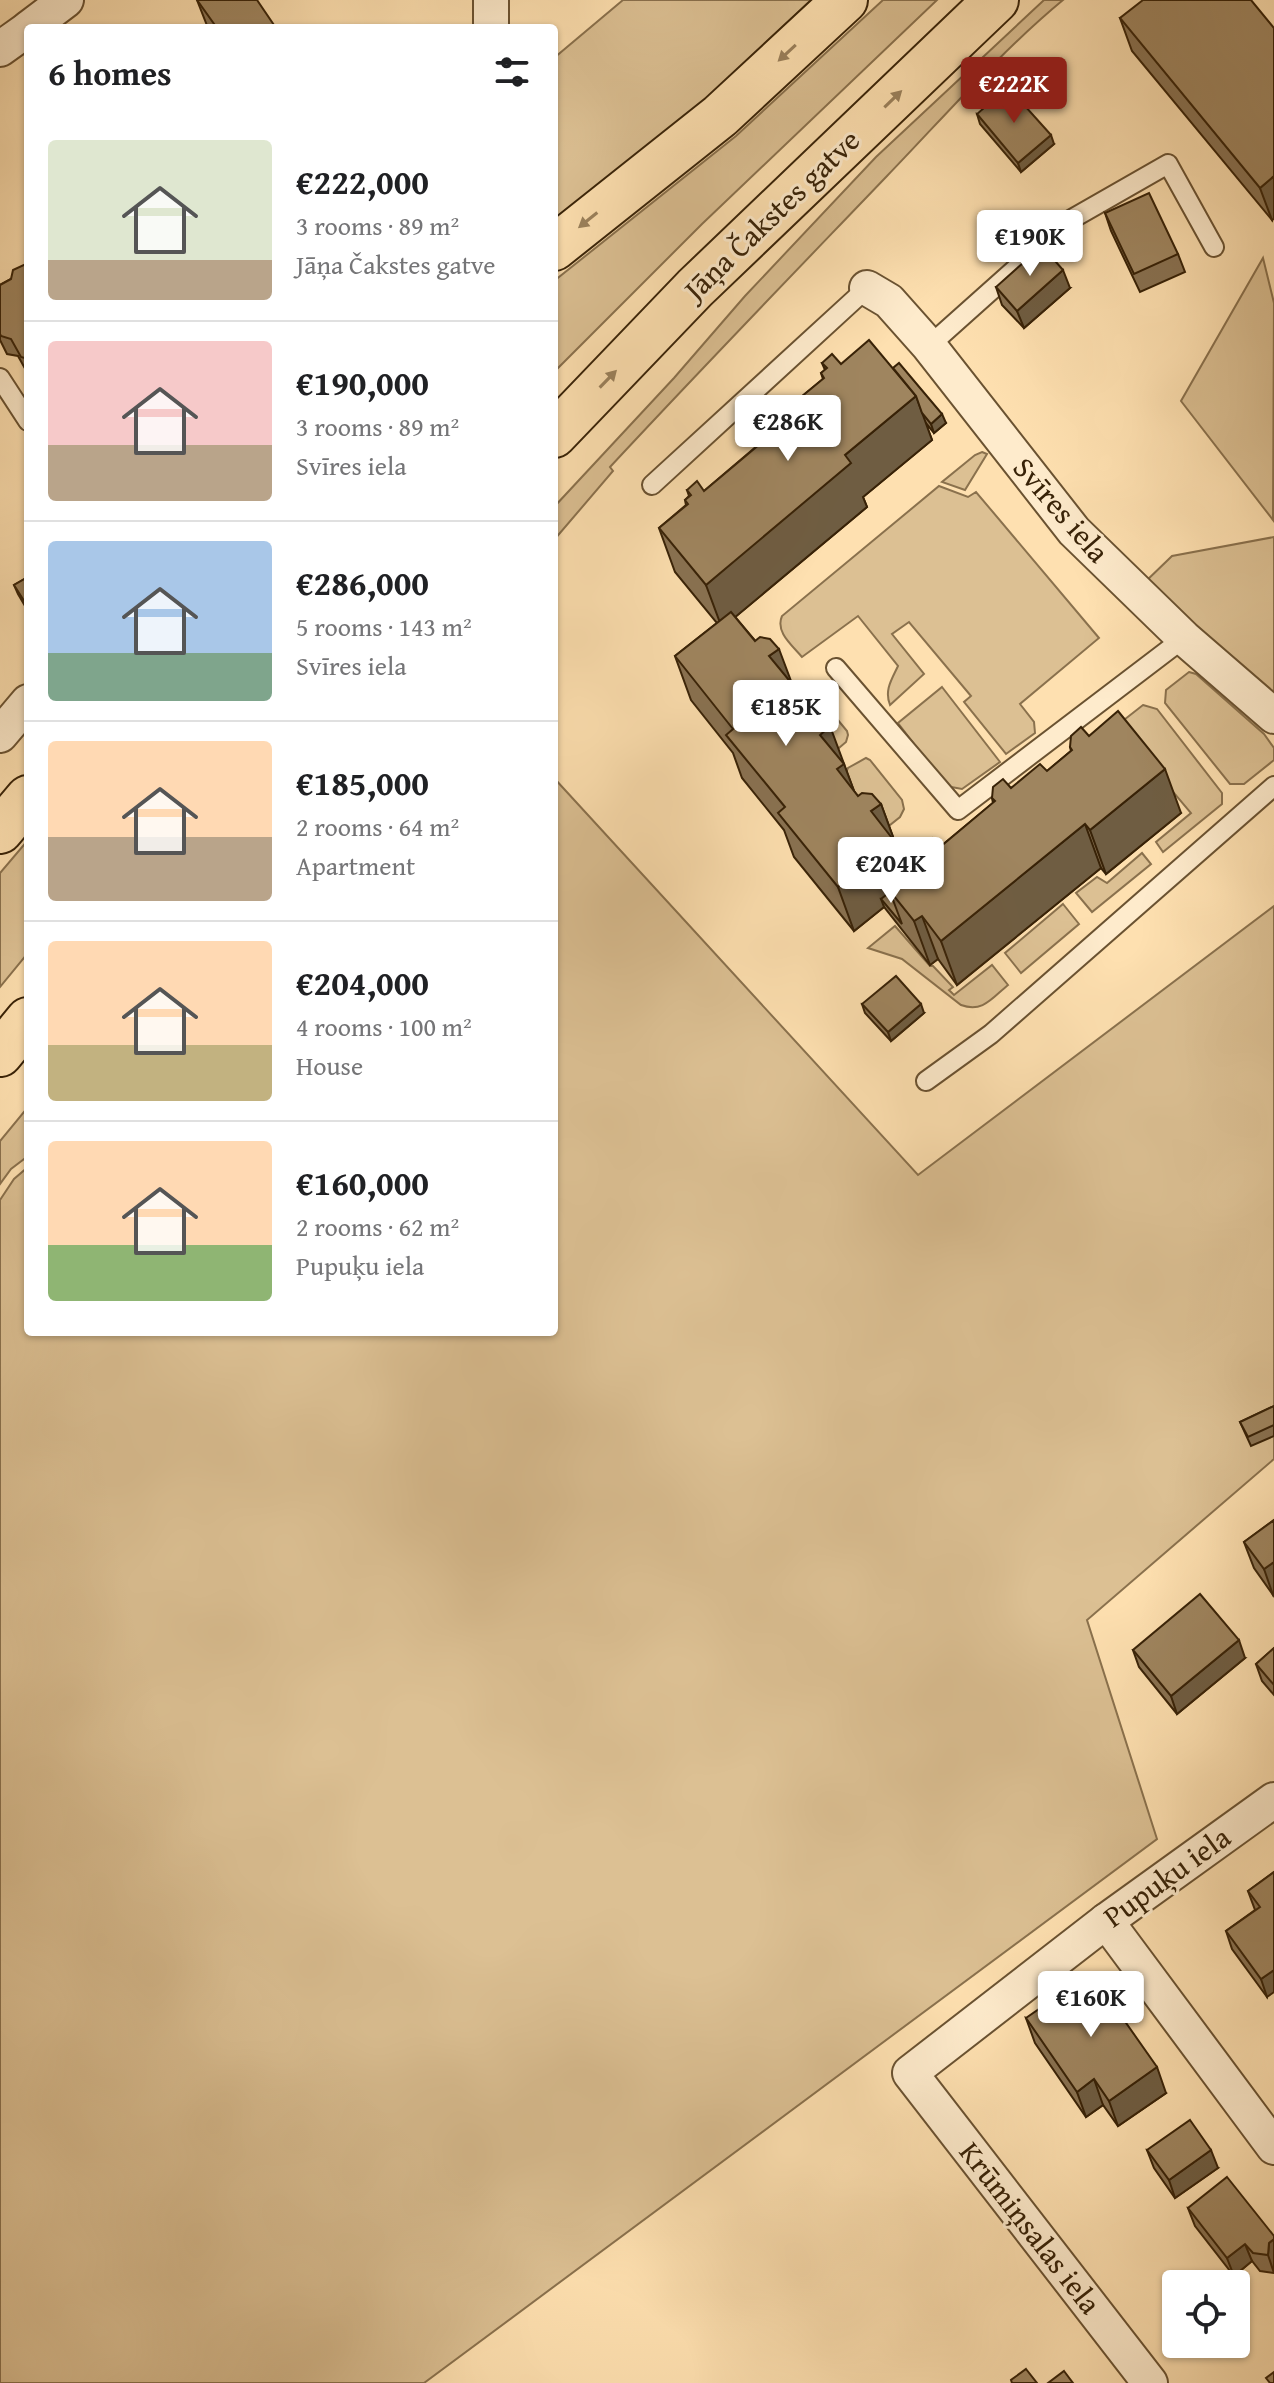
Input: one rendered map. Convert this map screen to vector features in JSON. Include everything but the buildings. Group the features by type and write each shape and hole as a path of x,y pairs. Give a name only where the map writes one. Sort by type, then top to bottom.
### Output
{"highway":[{"path":"558,245 720,116 845,0"},
{"name":"Jāņa Čakstes gatve","path":"558,431 695,288 996,0"},
{"path":"0,831 24,803"},
{"path":"0,1054 24,1025"}],"street":[{"path":"33,24 66,0"},
{"path":"491,0 491,24"},
{"path":"0,49 24,31"},
{"name":"Svīres iela","path":"867,288 889,301 929,346 1074,531 1184,638 1274,716"},
{"path":"0,735 24,707"},
{"name":"Pupuķu iela","path":"910,2073 1106,1921 1274,1800"},
{"path":"1106,1921 1274,2147"},
{"name":"Krūmiņsalas iela","path":"910,2073 1150,2383"}],"lane":[{"path":"929,346 1070,220 1168,164 1214,247"},
{"path":"652,485 867,288"},
{"path":"0,378 24,415"},
{"path":"836,668 958,810 1184,638"},
{"path":"926,1081 991,1034 1274,786"}],"shaded area":[{"path":"623,0 811,0 702,103 558,216 558,55"},
{"path":"883,0 937,0 702,224 558,368 558,278 736,136"},
{"path":"1044,0 1063,0 972,86 610,467 613,471 558,535 558,503 876,157"},
{"path":"1263,258 1274,303 1273,520 1181,401"},
{"path":"982,452 987,454 965,490 942,482 975,455"},
{"path":"939,486 968,497 976,492 1099,638 1020,704 1034,722 1035,733 1006,754 964,702 971,696 909,622 892,634 924,674 890,705 888,689 898,666 858,616 802,657 781,627 782,616"},
{"path":"1274,537 1274,695 1142,585 1172,556"},
{"path":"1189,672 1196,674 1264,734 1274,748 1274,760 1244,784 1230,784 1165,703 1166,690"},
{"path":"804,685 809,685 847,731 846,742 833,753 790,700"},
{"path":"942,687 1000,762 962,789 946,786 898,723"},
{"path":"1143,705 1157,709 1222,793 1222,804 1163,852 1156,842 1191,813 1136,748 1092,745"},
{"path":"866,758 902,800 904,809 900,817 880,833 843,778 848,768"},
{"path":"558,782 918,1175 1274,906 1274,1459 1087,1620 1157,1839 424,2383 0,2383 0,1200 24,1170 24,1336 558,1336"},
{"path":"24,845 24,958 0,987 0,873"},
{"path":"1142,853 1151,864 1092,912 1076,893 1097,877 1107,883"},
{"path":"1063,904 1079,924 1021,973 1005,953"},
{"path":"895,926 953,987 949,990 954,995 992,965 1008,985 981,1006 961,1005 902,959 868,948"},
{"path":"24,1112 24,1159 11,1169 0,1184 0,1141"}]}
